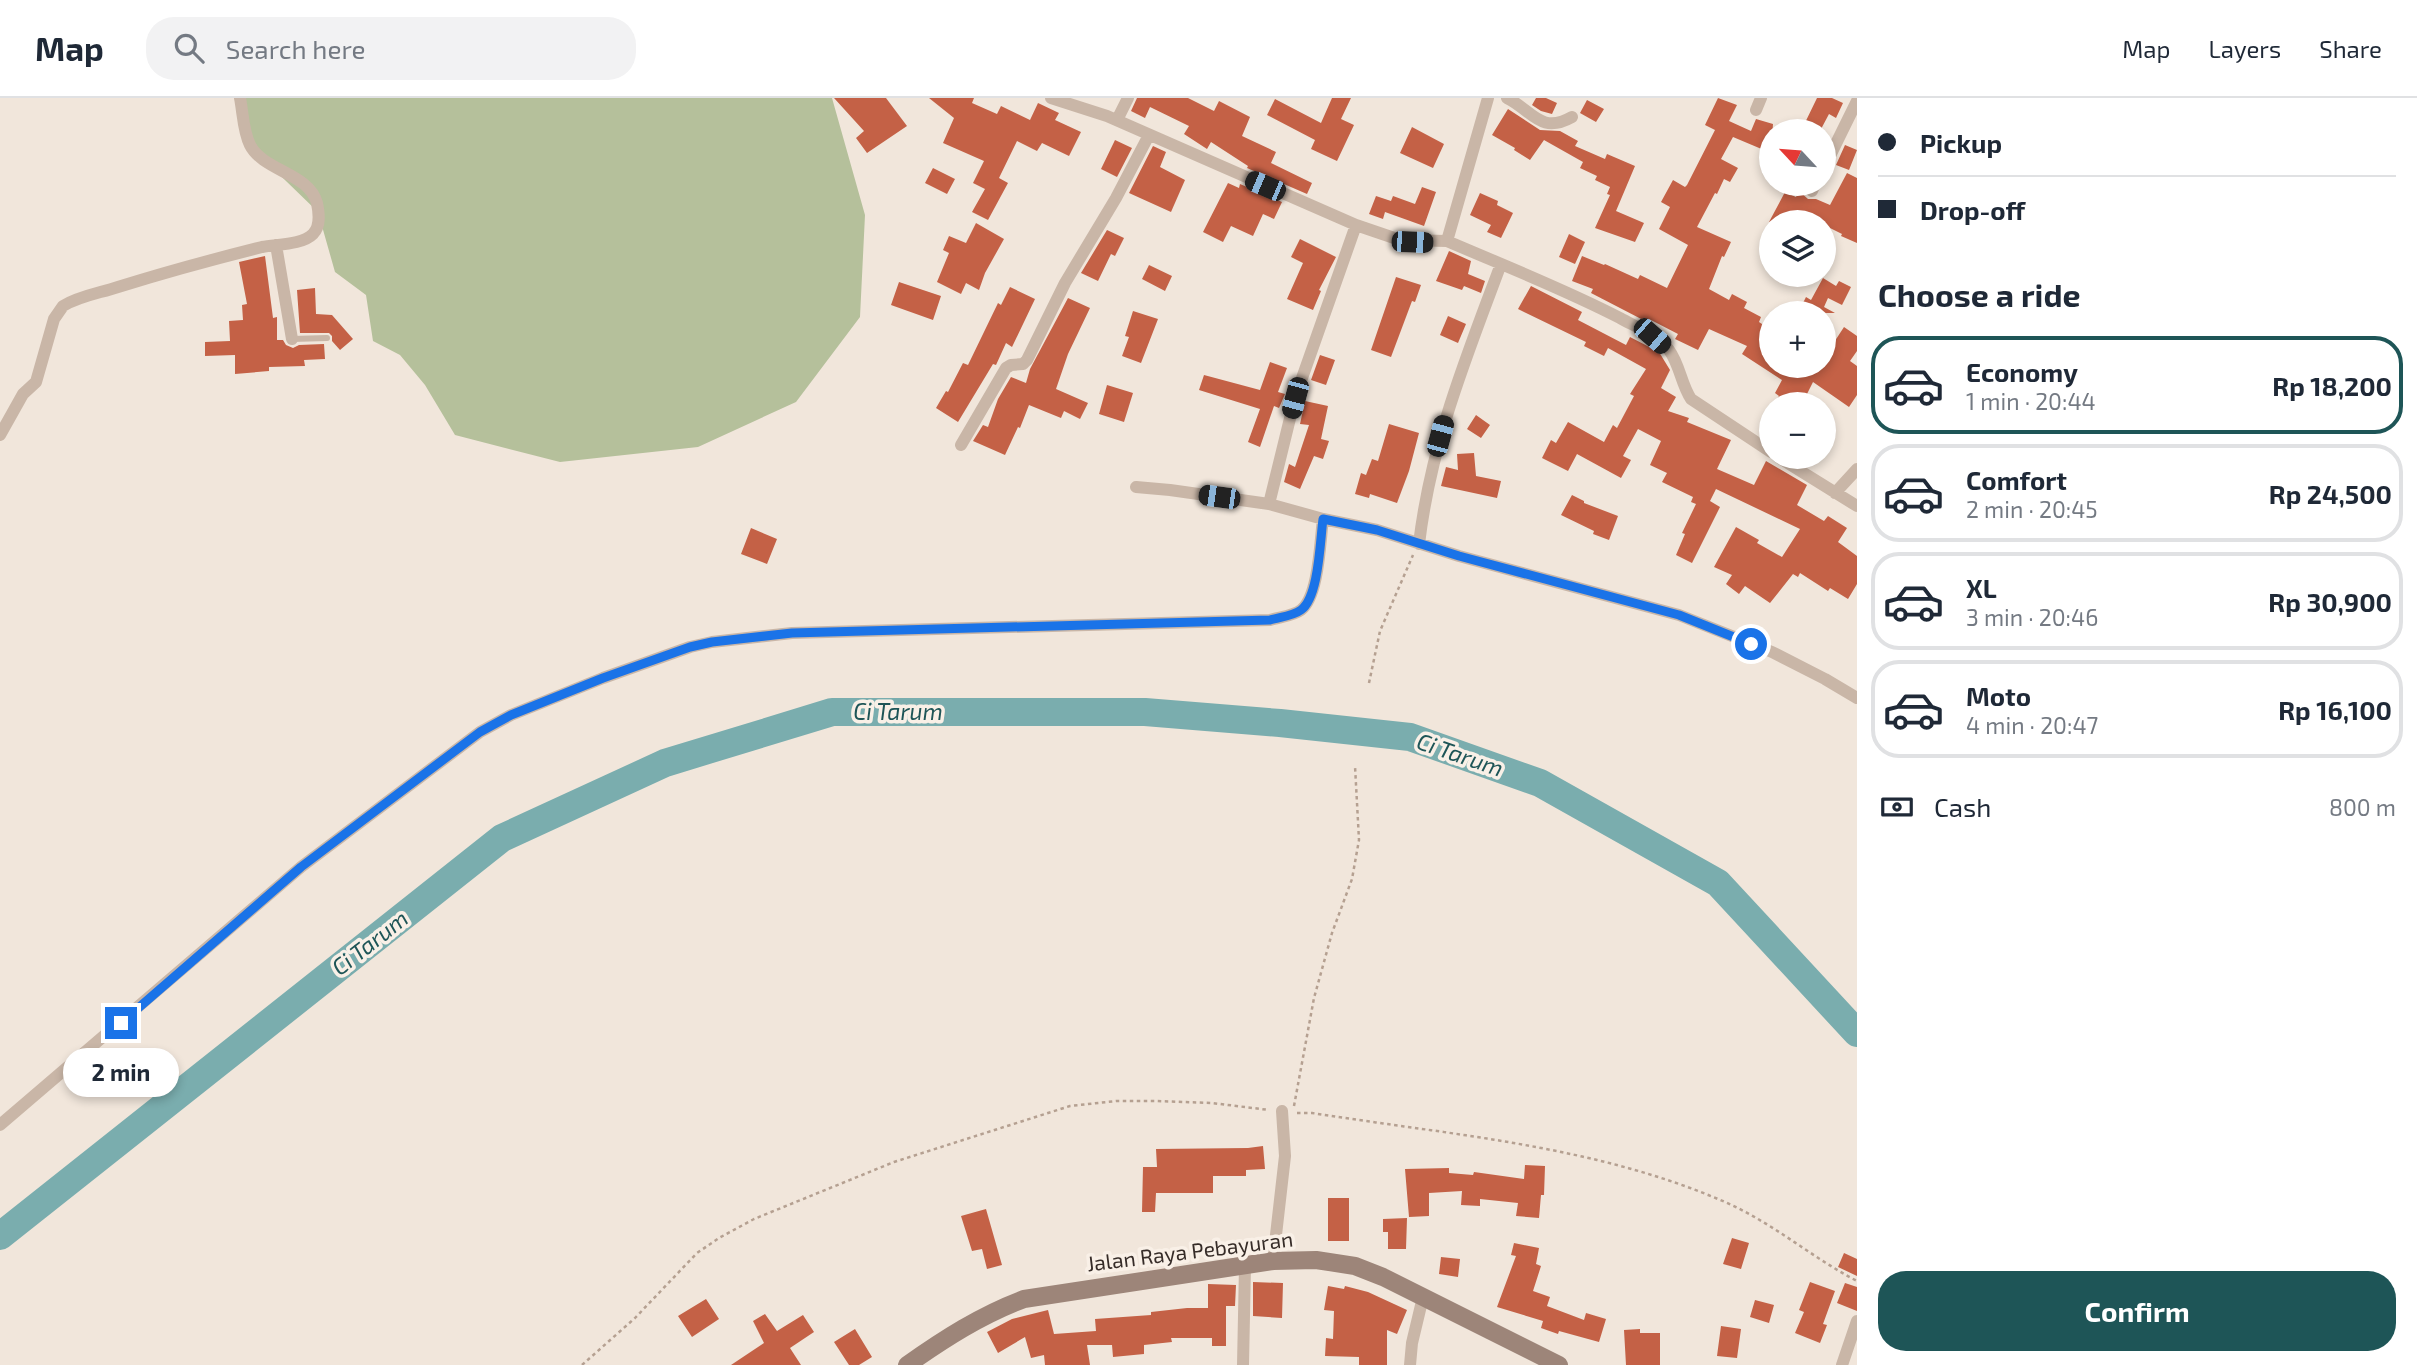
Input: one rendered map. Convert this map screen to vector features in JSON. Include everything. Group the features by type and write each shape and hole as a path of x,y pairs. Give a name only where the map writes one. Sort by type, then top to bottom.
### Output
{"main road":[{"name":"Jalan Raya Pebayuran","path":"907,1365 951,1335 998,1309 1024,1299 1273,1261 1316,1260 1355,1266 1559,1365"}],"street":[{"path":"0,435 23,394 36,382 51,327 63,306 166,272 299,241 313,234 319,222 312,192 258,155 251,147 240,98"},
{"path":"1051,98 1117,120 1356,225 1400,240 1447,241 1593,304 1652,336 1669,351 1691,399 1759,444"},
{"path":"1117,120 1128,98"},
{"path":"1447,241 1488,98"},
{"path":"1507,98 1534,118 1551,125 1572,117"},
{"path":"1836,144 1857,101"},
{"path":"961,445 1006,368 1023,364 1027,360 1065,283 1116,198 1149,135"},
{"path":"1269,504 1295,398 1356,225"},
{"path":"276,245 292,339"},
{"path":"1419,544 1424,503 1447,411 1501,264"},
{"path":"1798,469 1857,506"},
{"path":"1835,493 1857,469"},
{"path":"1136,487 1170,489 1269,504 1377,530 1679,615 1782,657 1857,698"},
{"path":"0,1125 301,867 480,732 511,715 603,678 690,647 712,642 792,633 1270,620 1293,614 1308,603 1317,569 1323,519"},
{"path":"1273,1261 1286,1156 1282,1111"},
{"path":"1243,1365 1245,1266"},
{"path":"1410,1365 1412,1343 1423,1297"},
{"path":"1842,1365 1857,1321"}],"lane":[{"path":"292,339 327,338"}],"path":[{"path":"1369,684 1380,631 1419,544"},
{"path":"1354,766 1359,840 1352,880 1332,933 1314,998 1292,1113 1312,1112 1486,1137 1567,1152 1654,1176 1724,1202 1766,1222 1821,1261 1857,1281"},
{"path":"582,1365 635,1318 697,1253 719,1238 754,1219 894,1162 1070,1106 1116,1101 1199,1102 1282,1111"}],"green space":[{"path":"240,98 832,98 865,215 860,317 796,402 698,447 560,462 455,435 425,385 400,355 373,341 366,295 335,272 318,212 251,147"}],"building":[{"path":"834,98 886,98 907,126 867,153 856,138 864,131"},
{"path":"929,98 974,98 972,103 997,114 1001,106 1030,120 1038,103 1059,113 1055,120 1081,132 1069,156 1042,143 1037,151 1017,141 999,178 1008,183 988,220 972,212 985,189 973,183 984,161 943,143 954,118"},
{"path":"1137,98 1188,98 1214,111 1219,101 1250,117 1242,136 1276,152 1271,163 1312,183 1307,194 1247,168 1248,166 1211,142 1207,149 1184,134 1189,126 1150,107 1145,118 1131,111"},
{"path":"1332,98 1351,98 1341,119 1354,125 1337,161 1311,149 1315,140 1267,115 1275,99 1321,123"},
{"path":"1536,98 1546,98 1557,103 1552,114 1532,105"},
{"path":"1718,98 1737,105 1729,121 1751,131 1756,119 1759,120 1759,148 1733,137 1721,159 1738,168 1730,182 1724,179 1697,227 1731,242 1724,257 1722,256 1709,289 1729,300 1732,294 1747,302 1744,308 1759,316 1759,365 1742,354 1747,346 1709,329 1698,350 1675,339 1678,334 1649,319 1647,322 1591,293 1593,289 1572,281 1582,256 1638,279 1640,275 1667,288 1688,245 1659,229 1670,207 1661,202 1673,180 1685,187 1687,185 1715,130 1705,125"},
{"path":"1817,98 1832,98 1843,103 1836,118 1829,114 1826,119 1807,119"},
{"path":"1587,100 1604,109 1596,122 1580,113"},
{"path":"1508,109 1540,130 1560,131 1578,141 1575,146 1605,159 1607,154 1635,166 1616,211 1644,223 1635,242 1595,228 1610,195 1607,194 1610,187 1595,180 1597,176 1580,168 1583,162 1544,140 1530,160 1492,135"},
{"path":"1412,127 1444,144 1433,168 1400,153"},
{"path":"1115,140 1132,148 1117,177 1101,169"},
{"path":"1845,145 1857,150 1849,170 1836,165"},
{"path":"1153,146 1166,152 1160,167 1185,180 1171,212 1129,193"},
{"path":"933,168 955,179 947,194 925,183"},
{"path":"1847,173 1857,178 1857,243 1836,231 1836,210 1775,210 1783,196 1805,196 1830,205"},
{"path":"1228,183 1239,188 1240,184 1282,202 1274,219 1263,214 1253,236 1231,226 1223,242 1203,232"},
{"path":"1422,187 1436,192 1424,226 1385,212 1383,219 1369,214 1376,196 1391,201 1393,196 1415,204"},
{"path":"1480,193 1498,201 1497,205 1513,213 1501,238 1487,232 1491,225 1470,215"},
{"path":"976,223 1004,239 979,290 966,283 961,294 937,282 949,253 943,250 949,236 966,243"},
{"path":"1107,230 1124,238 1115,256 1111,254 1098,281 1081,273"},
{"path":"1569,234 1585,242 1575,264 1559,257"},
{"path":"1300,239 1336,257 1319,290 1321,291 1313,310 1287,299 1303,263 1291,257"},
{"path":"1449,251 1471,261 1468,274 1485,281 1481,293 1464,286 1462,290 1436,281"},
{"path":"265,256 273,318 277,317 277,340 283,340 293,348 299,345 324,344 325,359 304,360 305,366 269,367 269,371 235,374 235,355 205,356 205,342 230,341 229,321 243,320 242,305 247,304 239,262"},
{"path":"1149,265 1172,276 1165,291 1142,279"},
{"path":"1396,277 1421,285 1415,302 1412,301 1391,357 1371,350"},
{"path":"1839,281 1851,287 1842,305 1828,298 1827,301 1804,301 1806,297 1811,300 1818,287 1836,287"},
{"path":"899,282 941,296 933,320 891,305"},
{"path":"1531,286 1582,312 1578,320 1626,345 1630,337 1659,352 1670,370 1661,388 1676,397 1668,411 1689,418 1687,422 1731,440 1717,469 1754,485 1762,469 1780,469 1807,485 1797,505 1824,521 1828,516 1847,528 1838,542 1857,556 1857,584 1848,599 1830,588 1828,591 1800,573 1798,577 1793,574 1770,603 1745,586 1739,594 1726,584 1732,575 1714,567 1736,527 1782,557 1800,529 1716,489 1710,501 1720,507 1692,563 1676,555 1685,534 1682,533 1696,504 1691,502 1693,497 1662,482 1667,473 1650,465 1661,441 1638,429 1623,456 1631,460 1621,478 1577,454 1568,471 1542,458 1551,440 1556,443 1568,422 1604,442 1613,425 1617,428 1634,396 1630,394 1646,369 1608,348 1604,356 1584,346 1586,342 1518,309"},
{"path":"1010,287 1035,299 1012,347 1006,343 996,365 993,364 958,422 936,408 963,363 968,365 998,303 1001,305"},
{"path":"315,288 316,314 332,315 353,339 340,350 329,333 300,333 297,290"},
{"path":"1068,298 1090,308 1068,354 1056,389 1088,403 1080,419 1064,411 1061,418 1029,405 1005,455 973,441 983,425 988,427 998,399 1011,377 1026,383 1030,369"},
{"path":"1133,311 1158,319 1141,363 1122,356 1129,337 1125,336"},
{"path":"1448,316 1466,324 1458,343 1440,335"},
{"path":"1844,327 1857,336 1857,351 1850,361 1857,366 1857,395 1849,407 1836,398 1836,392 1827,392 1813,382 1808,392 1776,392 1782,380 1779,378 1836,378 1836,339"},
{"path":"1320,355 1335,360 1326,385 1311,380"},
{"path":"1270,362 1287,368 1278,392 1285,394 1279,408 1274,406 1260,447 1248,442 1260,409 1199,390 1204,375 1260,390"},
{"path":"1107,385 1133,393 1124,422 1099,414"},
{"path":"1305,401 1328,406 1321,439 1329,441 1323,459 1314,456 1300,489 1284,482 1289,464 1295,467 1309,425 1300,424"},
{"path":"1476,415 1490,425 1481,438 1467,429"},
{"path":"1389,424 1419,433 1397,503 1370,494 1369,498 1355,494 1361,473 1366,475 1372,459 1378,461"},
{"path":"1474,453 1476,476 1501,481 1497,498 1441,486 1446,467 1458,470 1457,454"},
{"path":"1572,495 1584,503 1618,516 1609,540 1561,515"},
{"path":"751,528 777,539 767,564 741,554"},
{"path":"1263,1146 1265,1169 1246,1170 1246,1176 1213,1176 1213,1193 1156,1193 1155,1212 1142,1212 1143,1167 1157,1167 1156,1149"},
{"path":"1525,1165 1545,1166 1544,1195 1541,1195 1539,1218 1516,1216 1518,1203 1480,1199 1480,1206 1461,1205 1462,1191 1429,1193 1429,1216 1409,1217 1405,1169 1449,1168 1449,1173 1473,1175 1474,1172 1524,1179"},
{"path":"1328,1198 1349,1198 1349,1241 1328,1241"},
{"path":"986,1209 1002,1265 987,1269 982,1249 972,1251 961,1216"},
{"path":"1407,1218 1406,1249 1388,1249 1388,1232 1383,1232 1383,1219"},
{"path":"1732,1238 1749,1243 1741,1269 1723,1264"},
{"path":"1514,1243 1539,1248 1536,1264 1541,1266 1533,1291 1550,1297 1547,1306 1584,1320 1586,1313 1606,1319 1599,1342 1559,1331 1558,1334 1541,1328 1543,1321 1497,1307 1516,1256 1511,1255"},
{"path":"1844,1253 1857,1259 1857,1276 1838,1267"},
{"path":"1441,1257 1460,1259 1458,1277 1439,1274"},
{"path":"1253,1282 1283,1283 1282,1318 1253,1316"},
{"path":"1810,1282 1835,1291 1823,1324 1827,1325 1820,1343 1795,1333 1804,1312 1799,1310"},
{"path":"1845,1283 1857,1287 1857,1311 1837,1303"},
{"path":"1208,1284 1236,1285 1235,1306 1226,1306 1226,1346 1212,1346 1212,1338 1171,1338 1172,1342 1144,1345 1144,1354 1113,1357 1112,1345 1087,1345 1090,1365 1045,1365 1044,1355 1031,1358 1025,1337 998,1353 987,1332 1012,1319 1048,1310 1054,1334 1096,1331 1095,1319 1208,1308"},
{"path":"1328,1286 1344,1289 1345,1286 1368,1292 1407,1310 1397,1334 1387,1330 1387,1365 1359,1365 1359,1357 1325,1356 1326,1338 1333,1339 1334,1311 1324,1310"},
{"path":"706,1299 719,1319 692,1337 678,1316"},
{"path":"1755,1300 1774,1305 1769,1323 1750,1317"},
{"path":"765,1314 777,1331 803,1315 814,1332 790,1348 801,1365 731,1365 764,1343 753,1321"},
{"path":"1721,1326 1741,1329 1737,1358 1717,1356"},
{"path":"855,1329 872,1357 859,1365 849,1365 834,1342"},
{"path":"1640,1329 1640,1333 1660,1333 1660,1365 1626,1365 1624,1330"}],"waterway":[{"name":"Ci Tarum","path":"0,1236 502,838 665,763 832,712 1145,712 1410,737 1540,783 1718,883 1857,1033"}],"route":[{"path":"121,1023 301,867 480,732 511,715 690,647 792,633 1270,620 1293,614 1308,603 1317,569 1323,519 1377,530 1459,556 1679,615 1751,644"}]}
